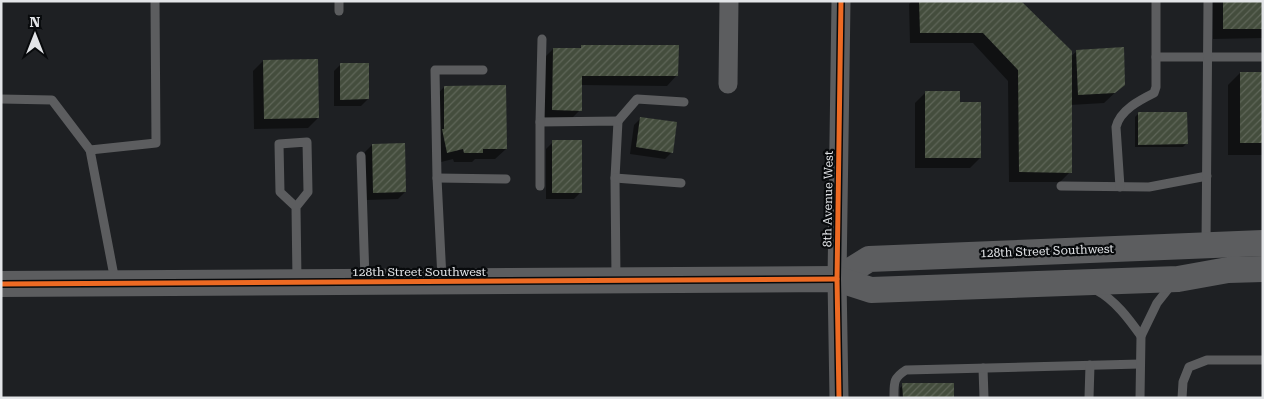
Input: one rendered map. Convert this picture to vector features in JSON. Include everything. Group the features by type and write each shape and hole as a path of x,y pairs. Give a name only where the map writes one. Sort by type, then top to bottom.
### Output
{"main road":[{"name":"128th Street Southwest","path":"836,279 868,259 1263,243"},
{"name":"128th Street Southwest","path":"1,284 836,279 871,290 1178,279 1228,270 1263,269"}],"street":[{"path":"728,84 729,1"},
{"name":"8th Avenue West","path":"839,398 836,279 841,1"}],"lane":[{"path":"90,150 156,143 155,1"},
{"path":"339,1 339,11"},
{"path":"1120,187 1118,121 1137,102 1154,93 1156,87 1156,1"},
{"path":"1206,244 1208,1"},
{"path":"540,186 542,39"},
{"path":"1156,57 1263,57"},
{"path":"442,282 436,178 435,70 483,70"},
{"path":"1,99 52,100 90,150 115,284"},
{"path":"616,281 615,178 618,121 637,99 684,102"},
{"path":"540,122 618,121"},
{"path":"296,207 280,192 279,144 307,142 308,192 296,207 297,283"},
{"path":"361,156 365,282"},
{"path":"1061,186 1150,187 1207,176"},
{"path":"436,178 506,179"},
{"path":"615,178 681,183"},
{"path":"1140,398 1141,336 1157,303 1178,279"},
{"path":"1080,283 1106,295 1130,320 1141,336"},
{"path":"1182,398 1183,382 1189,367 1207,360 1263,360"},
{"path":"894,398 894,383 898,375 906,370 1140,364"},
{"path":"1089,398 1090,365"},
{"path":"983,368 984,398"}],"building":[{"path":"919,1 1021,1 1072,51 1072,173 1019,172 1018,70 983,33 920,33"},
{"path":"1223,1 1263,1 1263,29 1223,29"},
{"path":"581,45 679,45 678,76 582,76 582,111 552,110 553,48 581,48"},
{"path":"1124,47 1125,85 1115,93 1078,95 1076,50"},
{"path":"318,59 319,118 264,119 263,60"},
{"path":"340,63 369,63 369,99 340,100"},
{"path":"1240,72 1263,72 1263,143 1240,143"},
{"path":"506,85 507,149 483,149 483,153 464,153 463,149 447,153 442,129 444,129 444,86"},
{"path":"925,91 960,91 960,102 981,102 981,158 925,158"},
{"path":"1138,112 1187,112 1188,144 1138,145"},
{"path":"640,117 677,122 673,153 636,147"},
{"path":"552,140 582,140 582,193 552,193"},
{"path":"405,143 406,192 373,193 372,144"},
{"path":"902,383 954,383 954,398 903,398"}],"cycle path":[{"path":"839,398 837,279 841,1"},
{"path":"1,284 837,279"}]}
